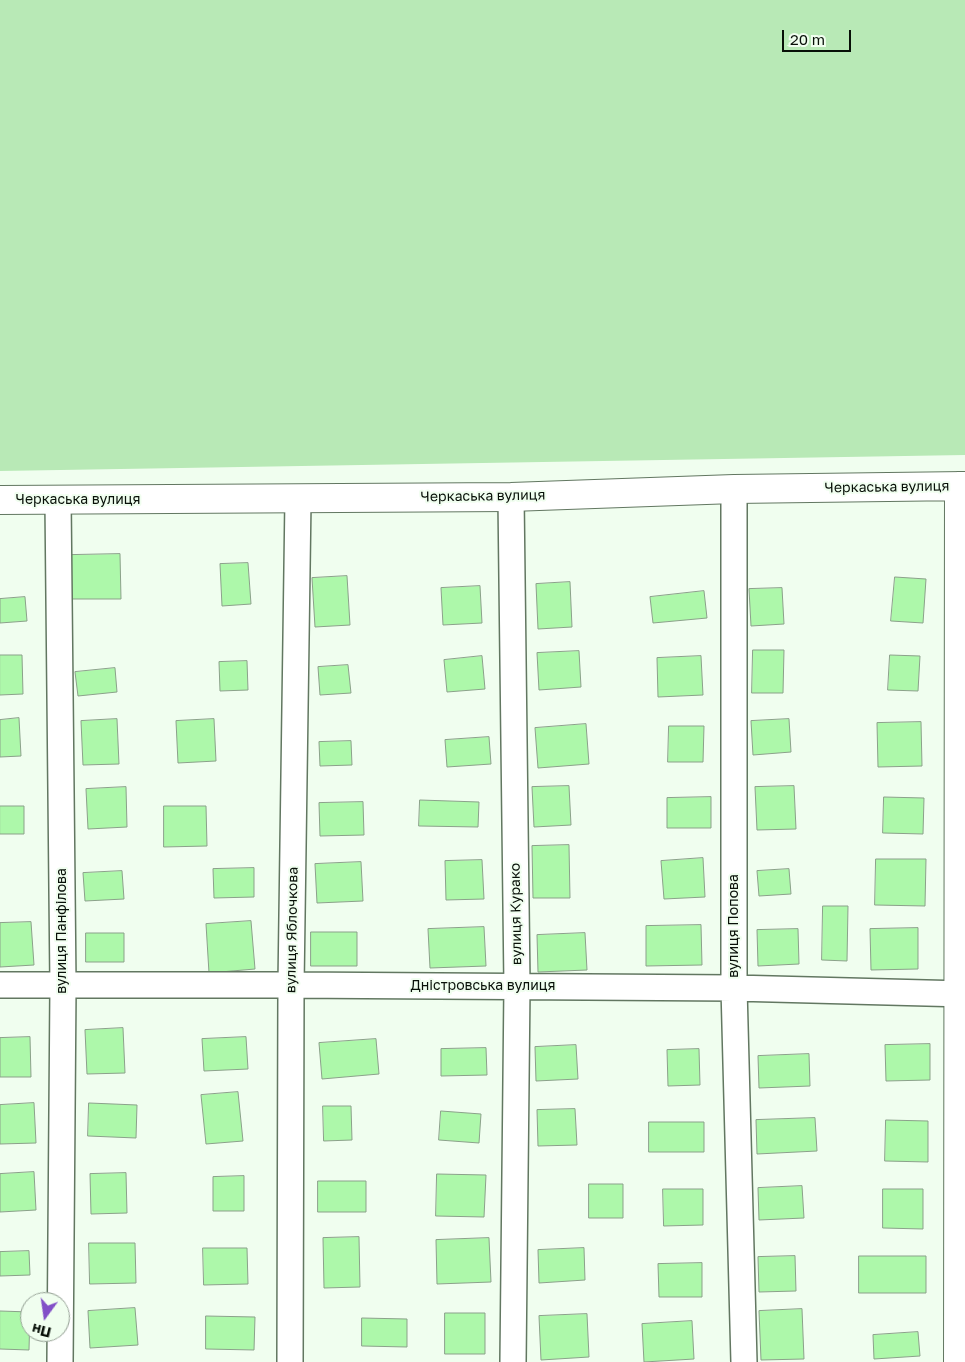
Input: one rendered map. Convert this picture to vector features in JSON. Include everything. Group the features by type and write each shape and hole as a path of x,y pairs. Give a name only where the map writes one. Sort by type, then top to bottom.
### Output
{"street":[{"name":"Черкаська вулиця","path":"0,500 511,497 734,489 962,486"},
{"path":"958,1362 962,994 962,486"},
{"name":"вулиця Попова","path":"734,489 734,988 744,1362"},
{"name":"вулиця Курако","path":"511,497 516,986 513,1362"},
{"name":"вулиця Яблочкова","path":"290,1362 291,985 298,499"},
{"name":"вулиця Панфілова","path":"58,500 63,986 60,1362"},
{"name":"Дністровська вулиця","path":"0,985 734,988 962,994"}],"green space":[{"path":"0,0 965,0 965,455 0,471"}],"building":[{"path":"120,554 121,599 71,599 71,555"},
{"path":"248,563 251,604 222,606 220,564"},
{"path":"347,576 350,625 315,627 312,578"},
{"path":"895,577 926,579 923,623 891,621"},
{"path":"570,582 572,627 538,629 536,584"},
{"path":"480,586 482,623 443,625 441,588"},
{"path":"782,588 784,624 751,626 749,589"},
{"path":"704,591 707,618 653,623 650,597"},
{"path":"25,597 27,621 0,623 0,599"},
{"path":"753,650 784,650 783,693 752,693"},
{"path":"579,651 581,687 539,690 537,653"},
{"path":"0,655 22,655 23,694 0,695"},
{"path":"890,655 920,656 918,691 888,690"},
{"path":"482,656 485,689 447,692 444,660"},
{"path":"701,656 703,695 658,697 657,658"},
{"path":"247,661 248,690 220,691 219,662"},
{"path":"348,665 351,693 320,695 318,667"},
{"path":"115,668 117,692 78,696 75,672"},
{"path":"19,718 21,756 0,757 0,720"},
{"path":"117,719 119,764 83,765 81,721"},
{"path":"214,719 216,761 178,763 176,721"},
{"path":"789,719 791,752 753,755 751,721"},
{"path":"921,722 922,766 878,767 877,723"},
{"path":"586,724 589,764 538,768 535,728"},
{"path":"669,726 704,726 703,762 668,762"},
{"path":"489,737 491,764 447,767 445,740"},
{"path":"351,741 352,765 320,766 319,742"},
{"path":"569,786 571,825 534,827 532,787"},
{"path":"794,786 796,829 757,830 755,787"},
{"path":"126,787 127,827 88,829 86,789"},
{"path":"711,797 711,828 667,828 667,798"},
{"path":"884,797 924,798 923,834 883,833"},
{"path":"420,800 479,802 478,827 419,826"},
{"path":"363,802 364,835 320,836 319,803"},
{"path":"0,806 24,806 24,834 0,834"},
{"path":"164,806 206,806 207,846 164,847"},
{"path":"569,845 570,898 533,898 532,846"},
{"path":"703,858 705,897 664,899 661,861"},
{"path":"876,859 926,859 925,906 875,905"},
{"path":"482,860 484,899 446,900 445,861"},
{"path":"361,862 363,901 317,903 315,864"},
{"path":"254,868 254,897 214,898 213,869"},
{"path":"789,869 791,894 759,896 757,871"},
{"path":"122,871 124,899 85,901 83,873"},
{"path":"823,906 848,906 847,961 822,960"},
{"path":"251,921 255,969 209,973 206,924"},
{"path":"31,922 34,965 0,967 0,923"},
{"path":"701,925 702,965 646,966 646,926"},
{"path":"484,927 486,966 430,968 428,929"},
{"path":"918,928 918,969 871,970 870,929"},
{"path":"798,929 799,964 758,966 757,930"},
{"path":"311,932 357,932 357,966 311,966"},
{"path":"86,933 124,933 124,962 86,962"},
{"path":"585,933 587,970 538,972 537,935"},
{"path":"123,1028 125,1073 87,1074 85,1030"},
{"path":"30,1037 31,1077 0,1077 0,1038"},
{"path":"246,1037 248,1069 204,1071 202,1039"},
{"path":"376,1039 379,1074 322,1079 319,1043"},
{"path":"930,1044 930,1080 886,1081 885,1045"},
{"path":"576,1045 578,1079 536,1081 535,1047"},
{"path":"486,1048 487,1075 441,1076 441,1049"},
{"path":"699,1049 700,1085 668,1086 667,1050"},
{"path":"809,1054 810,1086 759,1088 758,1056"},
{"path":"238,1092 243,1141 206,1144 201,1095"},
{"path":"34,1103 36,1143 0,1144 0,1105"},
{"path":"89,1103 137,1105 136,1138 88,1136"},
{"path":"323,1106 351,1106 352,1140 324,1141"},
{"path":"575,1109 577,1145 538,1146 537,1110"},
{"path":"441,1111 481,1114 479,1143 439,1140"},
{"path":"815,1118 817,1151 757,1154 756,1120"},
{"path":"886,1120 928,1121 928,1162 885,1161"},
{"path":"649,1122 704,1122 704,1152 649,1152"},
{"path":"34,1172 36,1210 0,1212 0,1174"},
{"path":"126,1173 127,1213 91,1214 90,1174"},
{"path":"437,1174 486,1175 484,1217 436,1216"},
{"path":"244,1176 244,1211 213,1211 213,1177"},
{"path":"318,1181 366,1181 366,1212 318,1212"},
{"path":"589,1184 623,1184 623,1218 589,1218"},
{"path":"802,1186 804,1218 759,1220 758,1188"},
{"path":"663,1189 703,1189 703,1225 664,1226"},
{"path":"883,1189 923,1189 923,1229 883,1228"},
{"path":"359,1237 360,1287 324,1288 323,1238"},
{"path":"489,1238 491,1282 437,1284 436,1240"},
{"path":"89,1243 135,1243 136,1283 90,1284"},
{"path":"203,1248 247,1248 248,1284 204,1285"},
{"path":"584,1248 585,1280 539,1283 538,1250"},
{"path":"29,1251 30,1275 0,1276 0,1252"},
{"path":"795,1256 796,1291 759,1292 758,1257"},
{"path":"859,1256 926,1256 926,1293 859,1293"},
{"path":"702,1263 702,1297 659,1297 658,1264"},
{"path":"135,1308 138,1345 90,1348 88,1311"},
{"path":"802,1309 804,1359 761,1360 759,1311"},
{"path":"0,1311 20,1312 20,1342 29,1342 29,1350 0,1349"},
{"path":"445,1313 485,1313 485,1354 445,1354"},
{"path":"587,1314 589,1357 541,1360 539,1316"},
{"path":"206,1316 255,1317 254,1350 206,1349"},
{"path":"362,1318 407,1319 407,1347 362,1346"},
{"path":"692,1321 694,1359 644,1362 642,1324"},
{"path":"918,1332 920,1356 874,1359 873,1335"}]}
